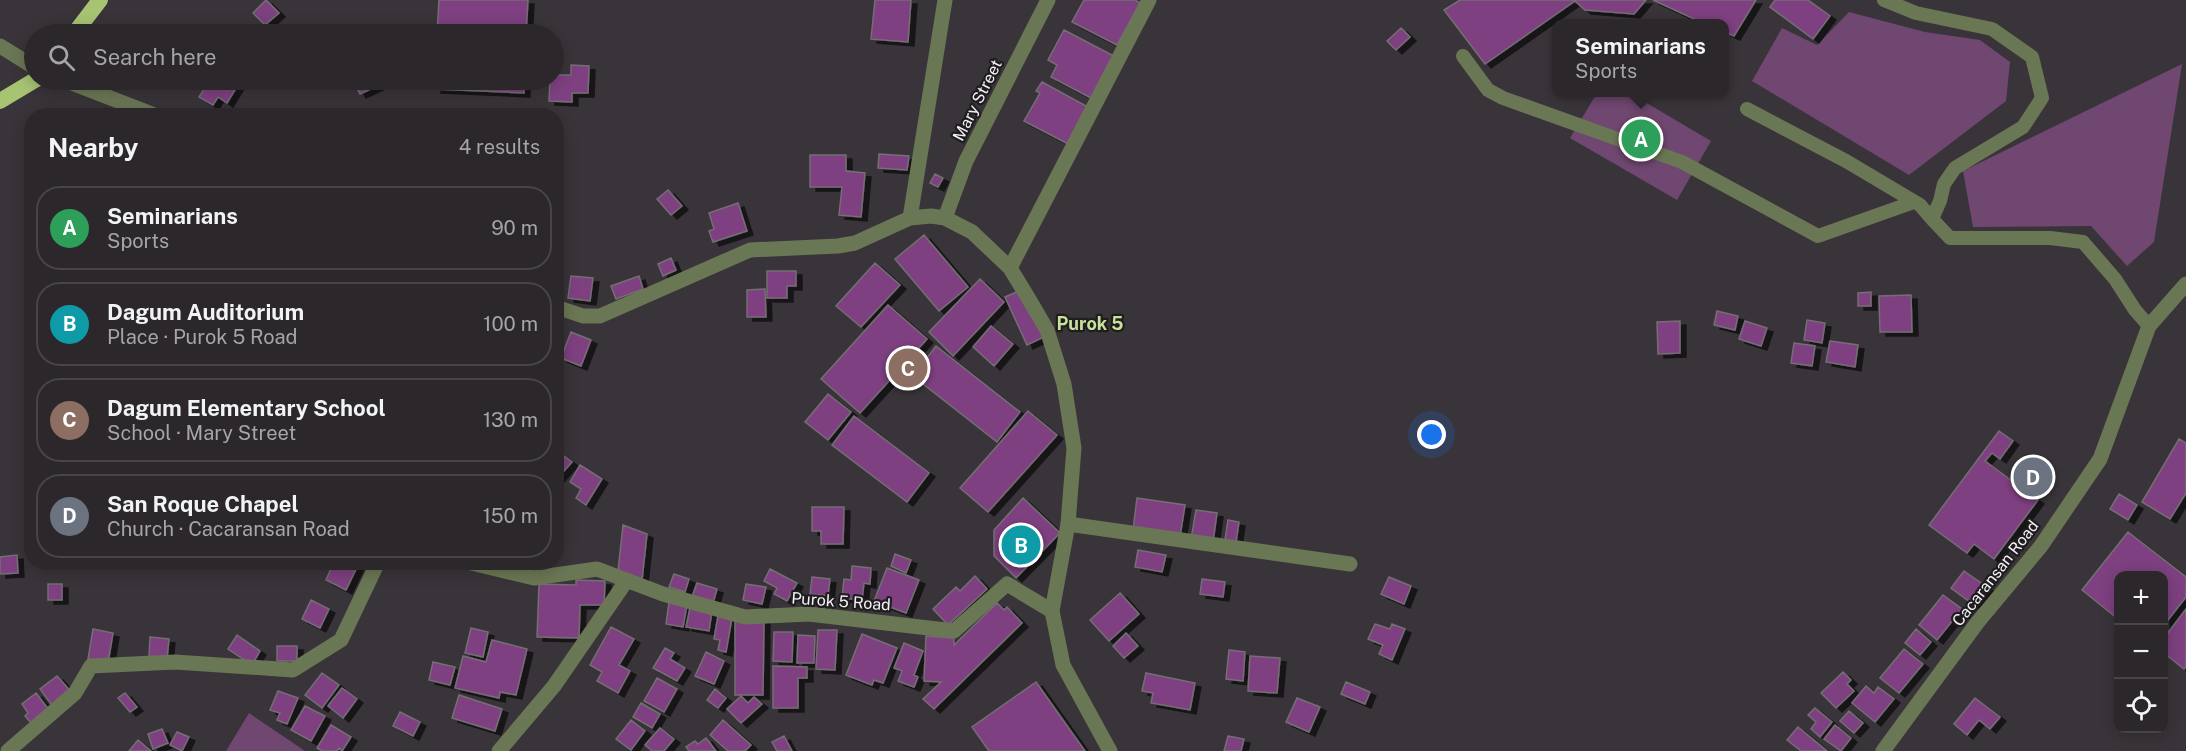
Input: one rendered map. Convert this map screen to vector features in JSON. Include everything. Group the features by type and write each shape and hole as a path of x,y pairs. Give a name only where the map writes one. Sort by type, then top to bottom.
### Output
{"highway":[{"path":"82,24 100,0"},
{"path":"0,101 24,87"}],"street":[{"path":"910,218 945,0"},
{"name":"Mary Street","path":"945,218 966,161 1048,0"},
{"path":"1010,268 1149,0"},
{"path":"0,46 24,61"},
{"path":"90,90 136,108"},
{"path":"564,309 583,316 600,316 750,250 838,246 855,243 910,218 931,216 945,218 972,232 1010,268 1047,330 1064,384 1074,448 1068,525 1052,611 1063,665 1110,751"},
{"name":"Cacaransan Road","path":"1883,751 1977,623 2041,546 2100,459 2149,327 2186,284"},
{"path":"1068,525 1350,564"},
{"name":"Purok 5 Road","path":"500,570 534,578 597,569 663,594 746,617 809,614 954,631 1007,584 1052,611"},
{"path":"8,751 75,693 91,666 175,662 293,670 341,640 374,570"},
{"path":"500,751 554,686 627,580"}],"lane":[{"path":"1884,0 1916,13 1992,29 2032,57 2042,99 2023,127 1955,168 1944,184 1932,219"},
{"path":"1463,56 1488,90 1503,98 1682,162 1818,236 1914,202"},
{"path":"1747,109 1846,161 1914,202 1950,238 2050,238 2083,242 2115,279 2149,327"}],"shaded area":[{"path":"1849,12 1925,32 1980,40 2010,62 2006,101 1909,175 1752,81 1782,28 1817,45"},
{"path":"2182,64 2154,242 2127,266 2091,226 1973,227 1963,171"},
{"path":"1595,97 1636,97 1711,141 1677,200 1570,138"},
{"path":"249,713 305,751 226,751"}],"building":[{"path":"266,0 279,13 264,24 253,13"},
{"path":"439,0 528,0 527,24 438,24"},
{"path":"875,0 911,0 908,42 871,39"},
{"path":"1084,0 1135,0 1140,3 1117,45 1072,22"},
{"path":"1460,0 1646,0 1634,14 1585,10 1575,1 1485,64 1444,10"},
{"path":"1653,0 1756,0 1734,36 1729,34 1729,19 1694,19"},
{"path":"1775,0 1808,0 1830,16 1813,39 1770,7"},
{"path":"1401,28 1410,37 1396,50 1387,41"},
{"path":"1064,30 1114,56 1091,98 1051,77 1057,65 1048,60"},
{"path":"571,65 589,66 588,93 572,93 572,102 549,101 550,90 564,90 564,75 571,75"},
{"path":"1042,82 1088,107 1068,144 1024,121 1040,93 1036,91"},
{"path":"204,90 235,90 227,103 218,97 213,105 199,97"},
{"path":"457,90 524,90 524,93"},
{"path":"879,154 909,156 907,170 878,168"},
{"path":"810,155 846,155 846,171 865,173 861,217 839,215 842,187 810,187"},
{"path":"935,174 943,178 938,187 930,183"},
{"path":"668,190 682,206 671,215 657,199"},
{"path":"738,203 747,231 713,242 709,231 714,229 709,213"},
{"path":"924,235 968,287 939,311 895,259"},
{"path":"671,258 676,270 663,276 658,264"},
{"path":"875,263 900,285 861,327 836,306"},
{"path":"767,271 796,271 796,286 787,286 787,298 767,298"},
{"path":"571,276 593,278 590,301 568,298"},
{"path":"639,276 643,289 616,299 611,286"},
{"path":"980,279 1004,302 953,356 929,332"},
{"path":"765,289 766,317 747,317 747,290"},
{"path":"1019,291 1044,337 1027,345 1005,297"},
{"path":"1871,292 1871,306 1858,306 1858,293"},
{"path":"1911,295 1912,332 1880,332 1879,296"},
{"path":"888,305 927,339 860,413 821,379"},
{"path":"1717,311 1738,316 1735,330 1714,325"},
{"path":"1807,320 1825,323 1822,343 1804,340"},
{"path":"1680,321 1680,353 1658,354 1657,322"},
{"path":"1745,321 1767,328 1761,346 1739,339"},
{"path":"991,326 1013,344 994,366 973,347"},
{"path":"571,332 591,340 581,366 564,359 564,350"},
{"path":"1830,341 1858,345 1855,367 1826,362"},
{"path":"1794,343 1815,346 1812,366 1791,363"},
{"path":"936,346 1020,412 997,442 913,376"},
{"path":"828,394 851,412 828,440 805,422"},
{"path":"1028,411 1057,435 988,512 960,488"},
{"path":"854,416 929,473 907,502 832,445"},
{"path":"1999,431 2013,441 2000,459 1992,453 1985,461 2038,500 1994,559 1974,544 1967,553 1929,525"},
{"path":"2179,439 2186,443 2186,493 2170,519 2142,502"},
{"path":"564,456 572,462 564,471"},
{"path":"580,465 602,479 586,505 576,498 581,489 570,482"},
{"path":"2119,494 2137,505 2128,520 2110,509"},
{"path":"1023,498 1060,533 1016,578 994,556 994,530"},
{"path":"1137,498 1185,505 1180,537 1133,530"},
{"path":"812,507 844,507 843,544 821,544 821,531 812,531"},
{"path":"1196,510 1217,513 1213,542 1191,539"},
{"path":"1228,520 1239,522 1236,542 1225,540"},
{"path":"623,525 647,534 642,580 618,571"},
{"path":"2128,532 2186,577 2186,597 2168,620 2168,571 2114,571 2114,616 2082,590"},
{"path":"1138,550 1166,555 1162,572 1135,567"},
{"path":"895,554 911,560 906,573 891,566"},
{"path":"17,555 18,573 0,574 0,557"},
{"path":"852,566 871,568 870,584 864,583 862,600 842,598 844,579 851,580"},
{"path":"887,568 919,580 906,613 874,601"},
{"path":"770,569 797,583 787,601 774,594 777,588 764,581"},
{"path":"330,570 356,570 346,590 326,580"},
{"path":"1964,571 1987,587 1974,605 1951,588"},
{"path":"674,574 689,579 685,592 669,587"},
{"path":"975,576 987,589 948,625 933,609 956,587 960,591"},
{"path":"812,577 830,579 828,596 810,594"},
{"path":"1389,577 1411,586 1404,604 1381,594"},
{"path":"1202,579 1225,582 1223,597 1200,594"},
{"path":"576,580 605,581 604,605 580,605 579,638 537,637 539,584 576,585"},
{"path":"697,583 717,589 713,603 692,597"},
{"path":"48,584 62,584 62,600 48,600"},
{"path":"746,584 766,587 762,604 743,600"},
{"path":"1120,593 1139,614 1109,641 1090,620"},
{"path":"1943,595 1962,609 1937,640 1919,625"},
{"path":"311,600 329,609 320,628 302,619"},
{"path":"669,602 687,605 683,627 666,624"},
{"path":"997,603 1004,610 1007,607 1022,623 934,709 923,699 941,682 924,681 926,636 954,638 954,645"},
{"path":"690,608 712,611 709,631 686,627"},
{"path":"2186,609 2186,667 2184,669 2168,656 2168,633"},
{"path":"718,616 732,618 726,652 718,650 720,640 714,639"},
{"path":"735,619 764,619 763,695 735,695"},
{"path":"1375,624 1390,629 1392,624 1405,629 1392,660 1379,654 1383,645 1368,639"},
{"path":"611,627 634,639 619,665 630,671 618,693 597,681 602,672 590,665"},
{"path":"471,628 488,632 483,657 465,653"},
{"path":"93,629 113,633 108,663 88,659"},
{"path":"1916,629 1931,642 1920,655 1905,643"},
{"path":"818,630 837,630 835,670 816,669"},
{"path":"774,632 793,632 792,662 773,661"},
{"path":"1126,633 1138,646 1124,658 1113,646"},
{"path":"862,634 897,648 883,683 874,680 872,685 846,675"},
{"path":"237,635 260,651 252,665 228,649"},
{"path":"798,635 815,636 814,663 797,663"},
{"path":"150,637 169,639 167,659 149,657"},
{"path":"492,640 527,649 516,695 500,692 499,698 455,688 463,656 486,662"},
{"path":"904,643 923,651 914,675 918,677 914,687 898,681 902,671 894,668"},
{"path":"277,646 297,646 297,661 277,661"},
{"path":"665,648 674,653 670,659 685,668 677,681 653,668"},
{"path":"1904,649 1923,664 1899,693 1880,678"},
{"path":"1229,650 1245,652 1243,681 1226,679"},
{"path":"706,652 724,661 714,684 695,676"},
{"path":"1250,656 1280,658 1277,693 1248,691"},
{"path":"433,662 455,667 450,685 429,680"},
{"path":"773,666 807,667 807,678 798,678 798,708 773,708"},
{"path":"1843,672 1851,680 1847,684 1854,691 1836,708 1821,693"},
{"path":"322,673 339,685 322,708 305,695"},
{"path":"1146,673 1195,683 1190,710 1151,703 1153,693 1142,691"},
{"path":"57,676 72,693 54,708 40,689"},
{"path":"657,678 677,689 664,712 644,701"},
{"path":"1036,682 1085,751 989,751 972,727"},
{"path":"1346,682 1370,692 1365,704 1341,694"},
{"path":"1866,686 1874,693 1878,687 1894,699 1875,722 1852,703"},
{"path":"342,688 357,699 343,718 328,706"},
{"path":"715,689 726,698 718,708 707,700"},
{"path":"278,691 298,698 287,724 277,720 280,713 270,710"},
{"path":"36,693 49,710 32,724 25,716 28,713 22,704"},
{"path":"125,693 137,707 130,712 118,698"},
{"path":"459,695 502,709 495,731 452,718"},
{"path":"741,696 748,703 754,697 762,704 741,723 727,709"},
{"path":"1297,698 1320,707 1309,732 1286,722"},
{"path":"1975,698 2000,717 1990,729 1979,720 1967,735 1954,724"},
{"path":"641,703 660,714 652,728 633,717"},
{"path":"305,706 325,716 311,741 291,730"},
{"path":"1815,708 1832,722 1820,737 1811,729 1816,722 1808,715"},
{"path":"1849,711 1863,723 1854,733 1840,721"},
{"path":"400,712 420,722 413,736 393,726"},
{"path":"631,720 645,731 631,750 616,739"},
{"path":"723,720 751,745 745,751 728,751 710,735"},
{"path":"331,725 351,737 342,751 339,748 337,751 322,751 317,748"},
{"path":"1835,725 1851,738 1841,751 1824,739"},
{"path":"1798,727 1827,751 1801,751 1787,740"},
{"path":"660,728 674,739 664,751 652,751 645,745"},
{"path":"162,729 168,743 153,749 148,734"},
{"path":"177,732 189,737 182,751 170,745"},
{"path":"784,736 792,751 777,751 772,742"},
{"path":"1228,736 1244,739 1241,751 1224,751"},
{"path":"706,738 716,751 689,751 686,747 695,741 698,744"},
{"path":"138,740 151,751 129,751"}],"place":[{"name":"Seminarians","path":"1641,139"},
{"name":"Dagum Elementary School","path":"908,368"},
{"name":"San Roque Chapel","path":"2033,477"},
{"name":"Dagum Auditorium","path":"1021,545"}],"district":[{"name":"Purok 5","path":"1090,324"}]}
